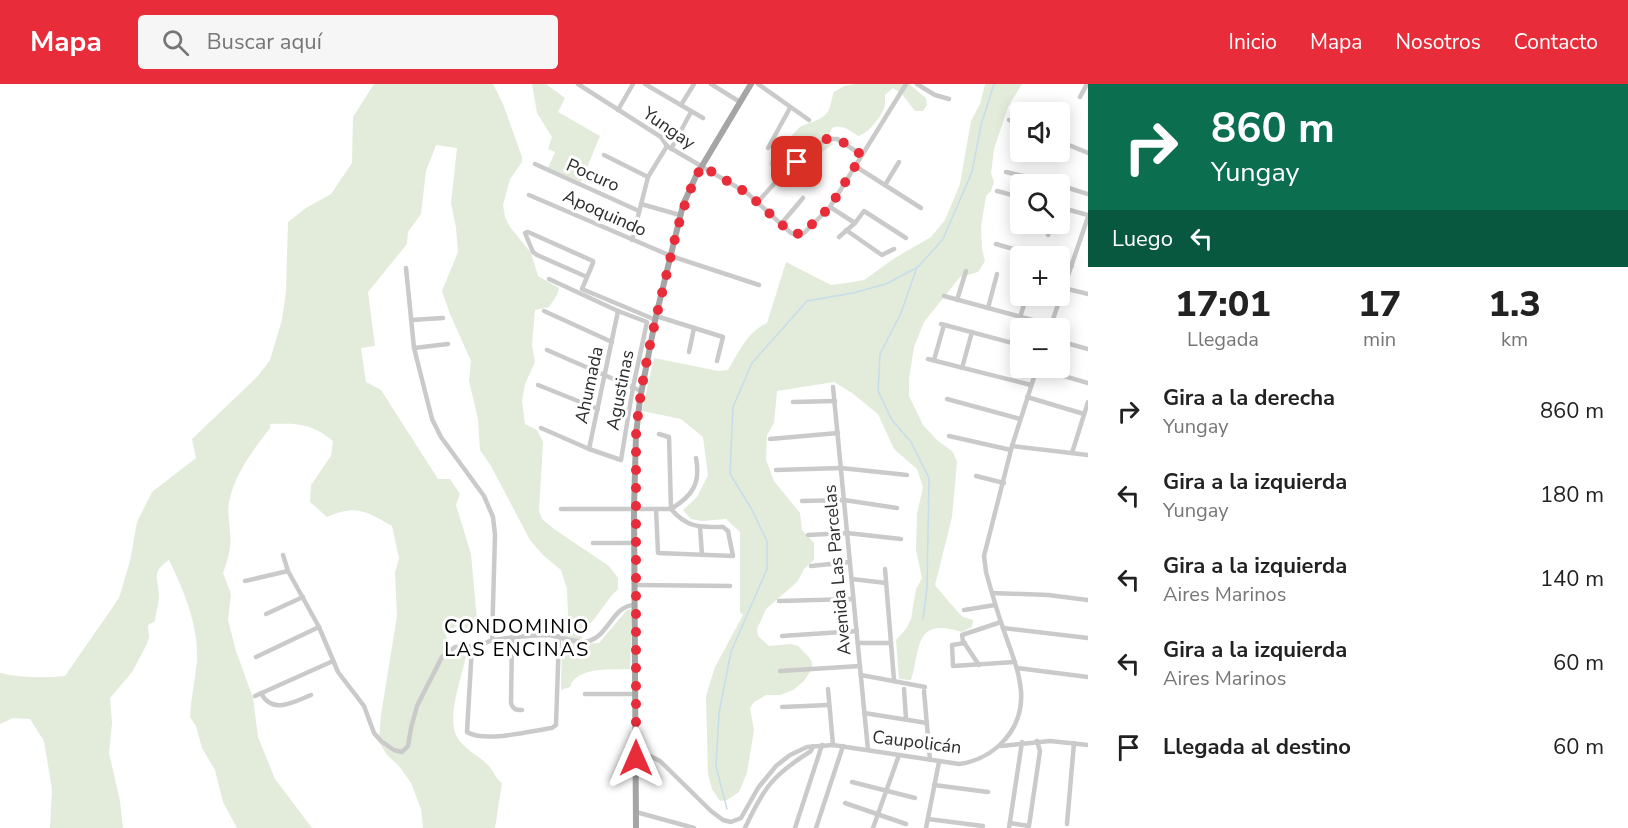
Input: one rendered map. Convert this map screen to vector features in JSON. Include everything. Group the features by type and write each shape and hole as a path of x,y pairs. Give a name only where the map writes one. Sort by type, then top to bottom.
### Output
{"main road":[{"path":"636,828 634,508 636,435 641,391 680,215 689,190 702,166 751,84"}],"street":[{"name":"Yungay","path":"578,84 586,86 618,110 661,137 669,147 747,193 791,233 802,234 830,207 905,85"},
{"path":"618,110 633,84"},
{"path":"645,84 703,118"},
{"path":"681,105 694,84"},
{"path":"711,84 740,102"},
{"path":"758,84 809,120"},
{"path":"917,84 935,95 949,99"},
{"path":"1080,97 1087,84"},
{"path":"768,148 790,108"},
{"path":"632,240 648,177 691,112"},
{"path":"797,162 806,160 826,139 837,139 862,155"},
{"path":"1070,146 1088,153"},
{"path":"604,155 648,177"},
{"path":"885,185 899,162"},
{"name":"Pocuro","path":"535,164 639,211"},
{"path":"855,166 921,208"},
{"path":"1006,172 1014,174"},
{"path":"757,203 780,177"},
{"path":"1070,189 1088,194"},
{"path":"997,191 1010,194"},
{"name":"Apoquindo","path":"529,195 671,256 759,285"},
{"path":"781,224 803,198"},
{"path":"641,204 680,215"},
{"path":"830,207 855,223"},
{"path":"1070,210 1088,216 1070,272"},
{"path":"839,237 855,223 864,211 906,238"},
{"path":"846,230 882,255 894,249"},
{"path":"587,277 537,255 533,252 525,233 528,232 591,260 593,263 582,289 656,318 723,337 717,361"},
{"path":"996,244 1010,248"},
{"path":"406,268 414,348 425,395 436,428 484,496 493,517 495,535 492,640"},
{"path":"957,300 966,271"},
{"path":"988,308 998,274"},
{"path":"549,279 618,311"},
{"path":"1070,290 1088,294"},
{"path":"944,296 1023,318"},
{"path":"1020,317 1024,306"},
{"path":"544,311 612,342"},
{"name":"Ahumada","path":"541,429 589,449 618,311"},
{"name":"Agustinas","path":"589,449 621,460 647,322 618,311"},
{"path":"411,320 443,318"},
{"path":"934,360 943,324 1010,342"},
{"path":"689,352 694,328"},
{"path":"962,368 972,332"},
{"path":"414,348 448,344"},
{"path":"1070,344 1088,349"},
{"path":"547,350 641,391"},
{"path":"928,359 1031,385"},
{"name":"Caupolicán","path":"636,748 660,761 711,811 723,820 731,822 741,818 759,788 776,766 795,752 813,746 843,746 959,764 972,762 1000,746 1012,730 1020,710 1021,689 1017,668 984,567 985,552 1020,418 1033,378"},
{"path":"1070,378 1088,383"},
{"path":"538,385 598,409"},
{"name":"Avenida Las Parcelas","path":"833,387 868,750"},
{"path":"1027,397 1084,414"},
{"path":"946,399 1020,418"},
{"path":"793,402 835,401"},
{"path":"1072,453 1088,402"},
{"path":"770,439 838,433"},
{"path":"656,509 658,553 733,556 728,531 723,526 700,527 685,521 671,509 669,436 659,434"},
{"path":"949,436 1012,448 1088,455"},
{"path":"561,509 671,509 686,500 694,487 698,474 696,458"},
{"path":"776,470 841,468 907,475"},
{"path":"976,476 1004,483"},
{"path":"802,501 844,500 897,508"},
{"path":"700,527 702,555"},
{"path":"808,535 847,533 901,539"},
{"path":"593,543 634,543"},
{"path":"283,555 288,571 319,627 341,677 364,706 376,736 400,752 407,748 416,711 440,660 452,649 459,646 482,645 492,640 512,637 560,636 579,641 592,640 603,633 621,610 626,606 635,605"},
{"path":"812,566 850,562"},
{"path":"885,569 894,680"},
{"path":"245,581 288,571"},
{"path":"852,579 886,583"},
{"path":"635,585 730,586"},
{"path":"992,593 1048,595 1088,600"},
{"path":"267,614 303,597"},
{"path":"778,601 854,599"},
{"path":"964,609 995,606"},
{"path":"979,664 964,643 962,637 965,633 1002,625 1088,638"},
{"path":"256,657 319,627"},
{"path":"782,636 857,631"},
{"path":"472,646 467,732 476,736 508,734 552,728 556,725 560,636"},
{"path":"512,637 511,703 516,710 522,710"},
{"path":"858,643 891,643"},
{"path":"964,643 952,645 953,666 1015,662"},
{"path":"255,696 333,661"},
{"path":"780,671 860,666"},
{"path":"1017,668 1088,677"},
{"path":"861,675 894,680 925,689 930,760"},
{"path":"828,689 833,745"},
{"path":"904,689 906,719"},
{"path":"261,693 269,703 279,706 310,695"},
{"path":"585,694 635,694"},
{"path":"782,707 829,705"},
{"path":"864,713 927,723"},
{"path":"1022,742 1009,825 1029,826 1040,751 1037,741"},
{"path":"1000,746 1037,741 1088,745"},
{"path":"1067,824 1074,743"},
{"path":"795,828 822,745"},
{"path":"745,828 771,781 811,751 813,746"},
{"path":"816,828 843,746"},
{"path":"873,828 899,755"},
{"path":"926,828 939,762"},
{"path":"852,782 915,798"},
{"path":"934,785 988,792"},
{"path":"845,803 906,824"},
{"path":"636,812 694,828"},
{"path":"928,819 983,826"}],"green space":[{"path":"374,84 493,84 503,104 522,157 522,162 510,179 503,205 505,217 510,227 531,253 538,276 559,288 549,307 535,310 532,345 535,362 525,384 522,401 525,424 537,430 543,442 539,511 542,519 609,566 618,578 618,589 582,631 582,644 599,643 627,610 632,609 630,669 587,672 574,680 570,687 561,690 562,640 568,615 567,589 561,570 530,540 491,466 480,450 478,419 469,381 471,361 442,291 458,252 451,203 457,148 436,145 426,171 421,214 408,232 407,244 368,292 375,346 361,348 366,382 381,390 438,479 450,479 460,494 456,505 471,554 478,631 445,632 451,652 466,656 454,709 454,729 460,741 488,765 502,783 495,828 423,828 421,809 411,783 379,742 381,715 397,616 395,573 399,558 392,526 361,511 346,511 327,517 310,502 311,485 331,456 333,441 311,427 270,424 270,428 246,461 233,488 228,514 230,542 223,573 231,594 228,620 236,651 253,698 258,737 275,779 312,828 237,828 223,802 215,770 202,748 196,726 190,717 197,662 196,635 185,596 169,560 158,572 159,601 155,621 148,625 147,644 132,672 110,698 112,723 109,753 120,801 123,828 50,828 52,789 44,741 30,719 13,718 0,724 0,673 32,677 65,676 119,598 130,561 137,522 152,492 196,458 192,439 257,377 270,360 282,320 286,291 288,222 306,208 331,194 352,163 353,117"},
{"path":"532,84 546,84 565,98 558,112 600,136 581,182 548,168 555,152 548,149 552,137 537,113"},
{"path":"909,84 926,98 927,105 923,111 915,111 902,94 893,88 885,95 884,109 878,119 862,135 858,136 843,127 832,128 828,137 833,144 818,155 812,164 790,176 770,166 771,160 800,127 826,114 834,92 844,86"},
{"path":"985,84 1022,84 1010,102 994,149 991,173 994,182 991,191 986,196 981,227 985,261 978,272 960,277 924,322 914,347 909,379 909,396 923,425 953,452 957,462 952,517 935,585 963,617 973,620 972,627 962,632 946,628 927,632 919,646 911,680 899,679 896,640 911,619 916,589 922,578 916,550 917,514 923,487 917,469 894,449 878,414 834,382 777,391 774,423 767,435 766,460 774,481 800,513 802,530 814,543 814,560 804,569 797,582 766,609 757,629 758,636 769,646 791,644 798,646 812,662 812,669 804,681 793,690 780,695 766,695 754,702 750,708 754,730 747,773 739,792 727,800 720,801 712,789 708,774 706,696 715,667 743,615 740,612 740,532 726,519 702,521 691,519 683,510 697,497 708,475 703,437 681,419 642,411 654,358 718,371 728,370 749,337 767,323 786,262 831,285 864,280 931,237 945,220 960,184 971,121 980,104"}],"waterway":[{"path":"727,809 716,766 719,713 731,652 767,569 767,541 751,508 730,474 733,407 752,363 807,301 853,293 886,284 918,267 943,239 972,172 981,125 994,84"},
{"path":"917,267 901,313 880,354 878,391 892,420 911,442 929,478 927,588 923,619"}],"district":[{"name":"CONDOMINIO LAS ENCINAS","path":"517,638"}],"route":[{"path":"636,758 634,508 637,418 680,215 689,190 702,166 747,193 791,233 802,234 830,207 862,155 832,138 820,143 806,160 797,162"}]}
